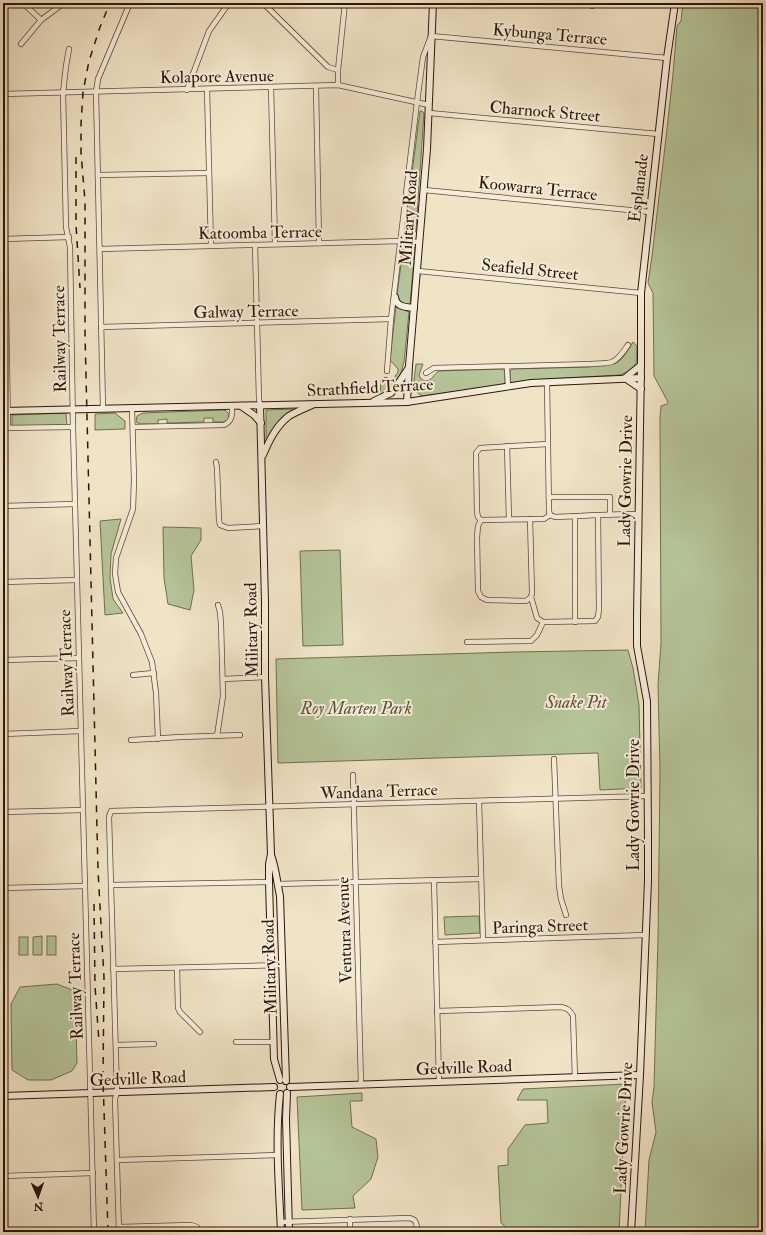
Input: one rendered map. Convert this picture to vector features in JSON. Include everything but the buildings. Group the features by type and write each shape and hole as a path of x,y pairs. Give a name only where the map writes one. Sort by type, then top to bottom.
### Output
{"street":[{"path":"23,3 41,20"},
{"path":"21,44 41,20 64,3"},
{"path":"103,409 96,92 98,79 130,3"},
{"path":"187,90 209,31 229,3"},
{"path":"263,3 328,67 338,70"},
{"path":"338,85 338,70 345,3"},
{"name":"Military Road","path":"407,402 424,190 433,3"},
{"name":"Esplanade","path":"641,378 640,293 658,134 664,95 667,58 675,3"},
{"name":"Military Road","path":"387,371 391,319 395,297 417,102 423,57 431,36"},
{"name":"Kybunga Terrace","path":"431,36 667,58"},
{"name":"Railway Terrace","path":"69,49 63,93 66,227 70,247 73,427 94,1232"},
{"name":"Kolapore Avenue","path":"3,94 338,85 429,105"},
{"path":"316,86 319,243"},
{"path":"270,87 274,244"},
{"path":"207,89 211,246"},
{"name":"Charnock Street","path":"428,113 658,134"},
{"path":"98,174 209,173"},
{"name":"Koowarra Terrace","path":"424,190 650,212"},
{"path":"68,237 4,239 6,428 73,427"},
{"name":"Katoomba Terrace","path":"100,249 319,243 420,242"},
{"path":"255,245 260,405"},
{"name":"Seafield Street","path":"418,271 640,293"},
{"path":"395,297 395,302 399,305 414,308"},
{"name":"Galway Terrace","path":"101,327 257,324 391,319"},
{"name":"Strathfield Terrace","path":"426,373 434,368 507,367 611,362 624,352 628,345"},
{"path":"641,365 625,378 641,389"},
{"path":"370,403 391,393 409,366"},
{"path":"507,367 508,387"},
{"name":"Strathfield Terrace","path":"6,411 407,402 531,383 641,378"},
{"name":"Lady Gowrie Drive","path":"631,1232 640,1075 648,874 647,701 638,646 638,514 641,378"},
{"path":"548,382 550,515"},
{"path":"261,458 272,436 283,422 289,416 313,404"},
{"name":"Military Road","path":"260,405 265,677 271,854 268,882 274,1059 283,1080"},
{"path":"133,427 224,425 232,419 232,406"},
{"path":"240,406 254,415 260,423"},
{"path":"132,408 134,480 133,509 116,558 115,578 118,592 141,634 149,653 154,673 158,739"},
{"path":"481,520 478,517 477,512 476,453 480,448 548,444"},
{"path":"507,446 509,519"},
{"path":"216,462 220,525 228,528 263,526"},
{"path":"549,497 610,497 610,514"},
{"path":"3,506 75,504"},
{"path":"550,515 555,517 638,514"},
{"path":"481,520 544,519 550,515"},
{"path":"575,516 575,622"},
{"path":"530,519 531,597 537,618 543,622 575,622 595,621 598,617 598,516"},
{"path":"481,520 478,526 477,537 478,591 481,597 487,600 526,601 531,597"},
{"path":"3,582 77,580"},
{"path":"217,736 223,696 221,624 218,605"},
{"path":"467,642 531,641 537,636 543,622"},
{"path":"3,660 79,658"},
{"path":"133,675 154,673"},
{"path":"223,679 265,677"},
{"path":"3,734 81,731"},
{"path":"131,740 177,737 240,736"},
{"path":"554,759 559,886 566,915"},
{"name":"Ventura Avenue","path":"353,775 361,1084"},
{"name":"Wandana Terrace","path":"111,885 109,817 111,811 647,796"},
{"path":"479,801 483,940"},
{"path":"3,812 83,810"},
{"name":"Military Road","path":"271,854 280,896 283,1080"},
{"path":"277,884 481,879"},
{"path":"434,880 439,1082"},
{"path":"199,1232 196,1227 191,1225 119,1229 115,1098 117,1092 116,1046 111,885 268,882"},
{"path":"3,888 85,886"},
{"name":"Paringa Street","path":"435,942 645,935"},
{"path":"113,969 282,965"},
{"path":"177,968 178,1008 180,1012 200,1032"},
{"path":"437,1011 566,1008 573,1016 575,1078"},
{"path":"236,1042 274,1042"},
{"path":"116,1046 154,1044"},
{"name":"Gedville Road","path":"288,1090 361,1084 640,1075"},
{"path":"280,1094 276,1092 274,1088 276,1082 283,1080 288,1090 286,1119 289,1232"},
{"name":"Gedville Road","path":"3,1096 274,1088"},
{"path":"280,1094 288,1090"},
{"path":"280,1094 278,1115 278,1155 281,1232"},
{"path":"117,1160 278,1155"},
{"path":"3,1176 93,1173"},
{"path":"280,1222 409,1218 416,1222 417,1232"},
{"path":"350,1219 350,1232"}],"green space":[{"path":"683,3 763,3 763,1232 645,1232 649,1160 656,1132 652,1102 654,1087 658,939 660,770 658,685 661,644 660,418 661,406 667,404 668,402 654,376 653,293 648,283 666,138 677,26 681,21"},
{"path":"420,111 424,113 416,230 413,236 406,238 404,235"},
{"path":"406,245 412,245 415,248 410,304 407,306 399,301 397,295 403,249"},
{"path":"396,306 409,312 404,362 401,373 389,392 380,397 381,380 385,377 390,379 394,378 398,372 398,369 390,360"},
{"path":"633,342 637,346 635,365 630,370 619,375 548,379 512,383 510,381 510,371 513,369 590,367 616,363 624,356"},
{"path":"416,364 423,364 419,375 421,379 425,381 430,380 439,371 502,369 505,371 505,382 503,385 422,396 416,390 414,382"},
{"path":"297,409 266,445 266,410"},
{"path":"223,410 229,414 228,421 225,422 213,422 213,418 204,418 204,422 167,423 167,419 158,420 158,424 140,424 136,422 137,416 143,413"},
{"path":"66,413 67,426 12,427 12,415"},
{"path":"115,413 125,421 125,429 95,430 95,414"},
{"path":"121,519 111,554 110,578 113,599 123,613 105,615 100,521"},
{"path":"163,527 201,528 201,540 191,556 194,590 190,610 168,604 164,578"},
{"path":"340,550 343,645 303,646 300,551"},
{"name":"Roy Marten Park","path":"628,650 633,668 639,705 641,788 600,790 598,753 278,763 276,659"},
{"path":"479,916 480,933 445,935 444,917"},
{"path":"42,936 42,955 33,955 33,937"},
{"path":"47,936 56,936 56,955 47,955"},
{"path":"19,937 28,937 28,955 19,955"},
{"path":"57,984 75,991 77,1063 72,1071 51,1080 28,1080 12,1070 11,1004 20,987"},
{"path":"626,1084 619,1232 511,1232 501,1223 498,1166 508,1165 508,1149 525,1125 548,1123 547,1100 517,1100 523,1089"},
{"path":"362,1093 362,1101 350,1101 352,1127 376,1139 378,1157 371,1179 353,1196 355,1208 302,1210 297,1097"}],"railway":[{"path":"108,1232 103,1079 104,978 98,870 85,334 85,201 81,153 81,124 83,92 89,61 100,27 110,3"},
{"path":"76,157 76,225 80,288"},
{"path":"94,904 95,986 99,1042"}],"park label":[{"name":"Snake Pit","path":"576,702"}]}
